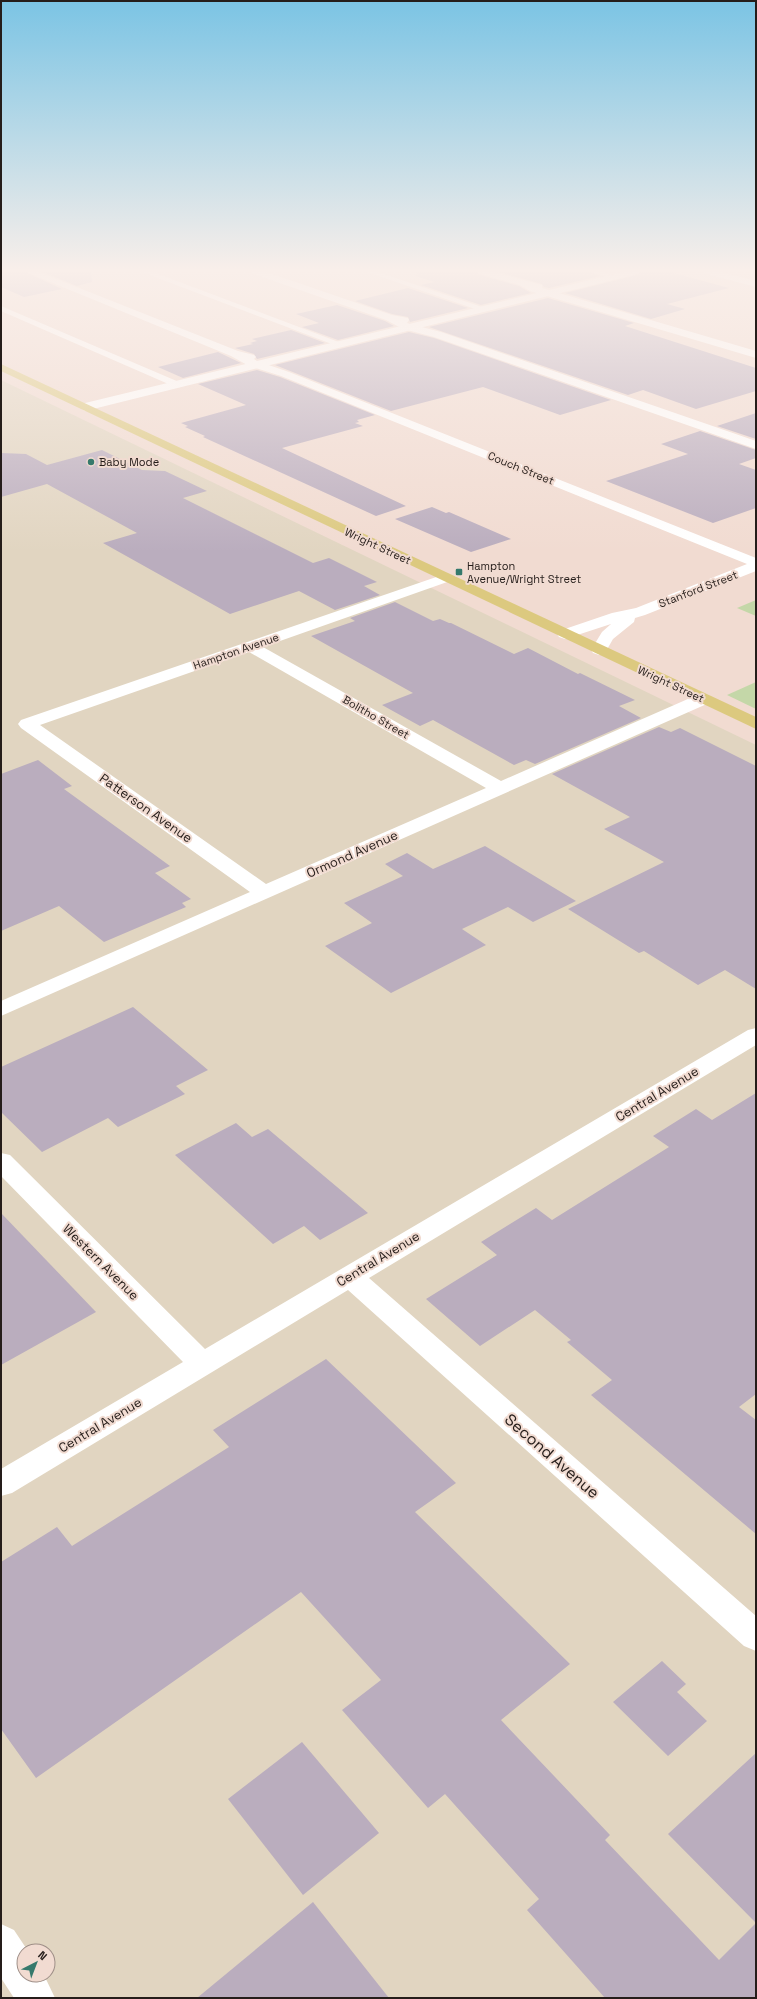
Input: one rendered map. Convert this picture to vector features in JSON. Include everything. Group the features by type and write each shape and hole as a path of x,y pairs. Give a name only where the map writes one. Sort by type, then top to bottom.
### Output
{"main road":[{"name":"Wright Street","path":"1,367 756,724"}],"street":[{"path":"85,407 255,365"},
{"name":"Couch Street","path":"263,365 756,563"},
{"path":"527,365 756,445"},
{"name":"Stanford Street","path":"599,650 604,638 612,629 640,612 756,566"},
{"name":"Hampton Avenue","path":"27,724 445,578"},
{"name":"Stanford Street","path":"565,634 618,616 640,612"},
{"name":"Bolitho Street","path":"250,646 501,789"},
{"name":"Ormond Avenue","path":"1,1009 703,699"},
{"name":"Patterson Avenue","path":"27,724 264,893"},
{"name":"Central Avenue","path":"1,1484 349,1276 753,1040"},
{"name":"Western Avenue","path":"1,1161 202,1363"},
{"name":"Second Avenue","path":"349,1276 756,1636"},
{"path":"1,1943 36,1998"}],"lane":[{"path":"133,365 176,384"}],"shaded area":[{"path":"1,380 756,745 756,1998 1,1998"}],"green space":[{"path":"756,600 756,616 737,608"},
{"path":"756,682 756,709 727,695"}],"building":[{"path":"165,365 232,365 183,378 158,367"},
{"path":"276,365 512,365 611,400 560,415 483,387 391,411"},
{"path":"541,365 748,365 756,368 756,391 696,409 643,390 628,395"},
{"path":"257,370 280,377 375,415 357,420 359,422 355,423 363,426 282,448 406,506 376,516 203,437 205,436 185,427 188,426 181,423 246,405 198,384"},
{"path":"756,413 756,439 717,426"},
{"path":"700,431 756,450 756,458 739,464 756,470 756,508 713,523 606,481 688,454 661,444"},
{"path":"102,450 142,470 165,471 207,491 183,498 313,563 329,558 377,582 364,586 380,595 335,610 299,591 230,614 103,543 137,533 47,484 1,497 1,453 26,454 47,465"},
{"path":"432,507 446,513 449,512 511,539 471,552 395,519"},
{"path":"395,602 433,621 440,619 451,623 514,654 528,648 578,674 580,673 635,700 619,706 641,718 535,764 526,760 514,765 433,720 420,726 382,705 413,693 311,636 355,621 350,618"},
{"path":"659,727 671,732 680,728 756,766 756,989 725,970 698,985 644,951 639,953 568,909 664,862 604,829 630,817 552,774"},
{"path":"38,760 72,786 64,789 170,866 155,873 191,899 182,903 186,907 104,942 59,906 1,931 1,774"},
{"path":"485,846 576,901 533,922 508,907 462,929 486,945 391,993 325,946 372,923 344,903 403,876 385,864 407,853 433,869"},
{"path":"133,1007 208,1070 176,1086 185,1094 118,1127 108,1118 42,1152 1,1112 1,1067"},
{"path":"756,1093 756,1394 739,1407 756,1420 756,1534 591,1395 612,1380 567,1342 571,1340 535,1310 480,1346 426,1299 497,1255 481,1242 536,1208 552,1220 669,1147 653,1136 696,1109 712,1120"},
{"path":"236,1123 252,1137 268,1129 368,1213 320,1240 304,1226 273,1244 175,1155"},
{"path":"1,1213 96,1312 1,1365"},
{"path":"326,1359 456,1483 415,1512 570,1664 501,1720 610,1835 605,1840 719,1960 756,1923 756,1998 605,1998 527,1910 539,1899 445,1794 428,1808 342,1710 381,1680 301,1592 36,1778 1,1729 1,1562 57,1527 72,1546 229,1447 213,1430"},
{"path":"662,1661 686,1684 677,1692 707,1721 668,1756 613,1702"},
{"path":"302,1742 379,1833 303,1895 228,1799"},
{"path":"756,1753 756,1923 668,1834"},
{"path":"313,1902 389,1998 197,1998"}],"place":[{"name":"Baby Mode","path":"91,462"},
{"name":"Hampton Avenue/Wright Street","path":"459,572"}]}
